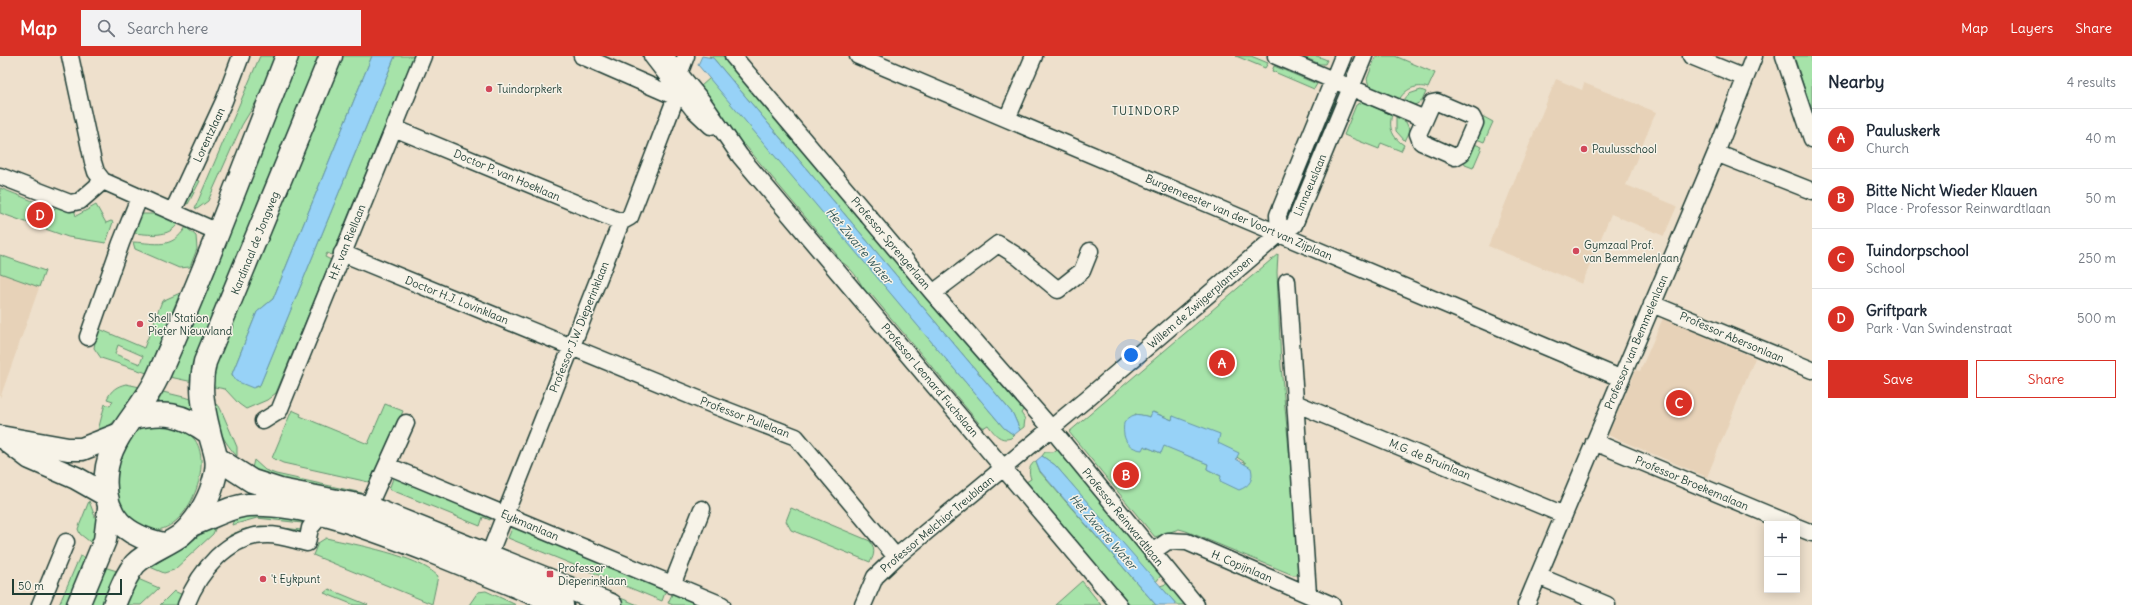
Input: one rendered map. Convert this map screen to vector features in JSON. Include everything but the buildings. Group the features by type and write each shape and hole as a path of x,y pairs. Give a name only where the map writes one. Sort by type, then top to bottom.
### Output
{"main road":[{"path":"78,605 105,540 108,501 107,467 110,454 157,378 218,232 287,56"},
{"name":"Kardinaal de Jongweg","path":"209,434 202,397 202,375 206,362 331,56"},
{"path":"3,439 68,449 82,449 154,413 173,415 189,421 209,434 218,459 213,484 191,525 180,535 144,556 134,565 125,579 114,605"},
{"path":"3,439 30,458 76,478 108,501 130,532 146,540 164,544"},
{"path":"218,459 252,481 280,490 322,507"},
{"path":"191,525 235,507 247,505 322,507 365,516 485,563 611,605"},
{"path":"485,563 562,605"}],"street":[{"path":"70,56 93,162 96,172 103,181 218,232"},
{"name":"Lorentzlaan","path":"173,211 224,101 241,56"},
{"name":"H.F. van Riellaan","path":"263,421 279,410 423,56"},
{"path":"582,56 677,85"},
{"name":"Professor Leonard Fuchslaan","path":"652,56 677,85 693,109 740,156 1008,465 1119,605"},
{"name":"Professor Leonard Fuchslaan","path":"666,56 677,85"},
{"name":"Professor J.W. Dieperinklaan","path":"485,563 621,222 630,217 686,56"},
{"name":"Professor Sprengerlaan","path":"733,56 933,293 1050,428"},
{"name":"Burgemeester van der Voort van Zijplaan","path":"858,56 1620,378"},
{"path":"1007,119 1034,56"},
{"path":"1276,56 1425,119"},
{"name":"Linnaeuslaan","path":"1343,56 1278,215 1279,234 1294,225 1364,56"},
{"path":"1692,56 1745,78"},
{"name":"Professor van Bemmelenlaan","path":"1526,605 1620,378 1716,153 1754,56"},
{"path":"1784,56 1812,139"},
{"name":"Doctor P. van Hoeklaan","path":"394,128 621,222"},
{"path":"1716,153 1812,191"},
{"path":"0,176 70,203 80,201 103,181"},
{"path":"88,337 121,243 139,198"},
{"name":"Willem de Zwijgerplantsoen","path":"1008,465 1279,234"},
{"path":"933,293 998,244 1017,256 1058,290 1082,271 1090,251"},
{"name":"Doctor H.J. Lovinklaan","path":"342,253 571,347"},
{"path":"1287,281 1308,594"},
{"name":"Professor Abersonlaan","path":"1652,304 1812,370"},
{"name":"Professor Pullelaan","path":"571,347 796,437 896,557"},
{"name":"M.G. de Bruinlaan","path":"1296,403 1564,515"},
{"path":"365,516 406,423"},
{"name":"Professor Reinwardtlaan","path":"1050,428 1196,605"},
{"name":"Professor Broekemalaan","path":"1594,442 1784,521"},
{"name":"Professor Melchior Treublaan","path":"863,605 876,577 896,557 1008,465"},
{"name":"Eykmanlaan","path":"388,466 722,605"},
{"path":"186,605 207,566 235,544 253,536 266,534 278,535 307,543 310,528 322,507"},
{"path":"672,585 702,509"},
{"path":"1800,528 1812,533"},
{"name":"H. Copijnlaan","path":"1152,552 1168,541 1187,542 1332,605"},
{"path":"40,605 66,542"},
{"path":"1538,576 1607,605"}],"shaded area":[{"name":"Paulusschool","path":"1556,79 1582,90 1584,83 1656,112 1626,185 1677,206 1664,236 1611,214 1582,284 1488,246"},
{"path":"0,255 45,271 0,398"},
{"path":"1663,318 1755,358 1707,477 1608,435 1636,370 1640,371"}],"green space":[{"path":"260,56 276,56 264,89 242,125 208,201 197,209 195,208"},
{"path":"297,56 321,56 193,382 170,377"},
{"path":"340,56 372,56 273,299 257,312 232,374 233,377 259,387 395,56 414,56 332,255 327,253 325,257 331,260 276,393 267,400 246,409 239,404 225,389 209,386 211,372"},
{"path":"709,56 724,56 1017,403 1024,409 1021,413 1025,419 1024,427 1020,430 1013,414 713,58"},
{"path":"1236,56 1251,56 1268,63 1265,68"},
{"path":"1301,56 1317,56 1327,60 1325,64 1320,64"},
{"path":"1376,56 1395,56 1435,73 1428,88 1411,88 1401,96 1399,100 1369,86 1367,79"},
{"path":"1794,56 1812,56 1812,112"},
{"path":"1274,66 1317,84 1314,89 1272,71"},
{"path":"710,78 1004,428 1014,435 1011,438 1000,438 988,425 983,428 870,293 865,294 855,274 846,265 835,258 837,255 745,145 741,147 735,133 708,101 710,98 701,86"},
{"path":"1421,90 1426,92 1422,101 1413,106 1403,101 1409,94"},
{"path":"1331,99 1337,101 1291,213 1289,215 1284,214"},
{"path":"1363,102 1392,115 1392,132 1394,136 1404,145 1401,151 1381,143 1379,149 1344,135 1356,105"},
{"path":"1396,117 1406,122 1410,131 1405,141 1396,131"},
{"path":"1484,117 1493,122 1484,142 1474,138"},
{"path":"1472,143 1482,147 1473,168 1465,165 1464,162"},
{"path":"194,179 200,181 188,204 183,202"},
{"path":"0,188 53,209 60,206 74,209 76,216 96,205 106,223 111,221 113,222 106,243 68,237 0,213"},
{"path":"142,214 160,214 179,222 170,231 164,233 132,233 137,218"},
{"path":"186,227 196,236 197,249 190,267 179,268 135,249 133,242 163,244 175,239"},
{"path":"1278,254 1277,272 1281,366 1300,564 1298,575 1293,575 1179,529 1155,537 1069,432","holes":["1153,412 1172,420 1173,416 1246,463 1221,476 1207,469 1208,464 1163,445 1161,453 1144,446 1135,414 1150,417"]},
{"path":"0,255 45,271 39,287 0,273"},
{"path":"180,293 147,373 101,358 94,348 97,328 144,348 162,301","holes":["118,345 143,356 140,364 115,354"]},
{"path":"126,384 140,387 116,420 110,426 97,434 105,404 110,406 113,401 107,399 110,393"},
{"path":"163,392 192,399 194,413 157,404"},
{"path":"213,403 219,406 222,412 237,447 237,456 220,432 213,410"},
{"path":"385,404 403,411 373,483 283,463 272,458 292,410 301,414 300,416 368,444"},
{"path":"167,423 186,432 195,440 200,452 201,466 199,481 193,497 185,510 175,521 164,528 151,530 137,525 126,516 120,502 118,471 122,455 129,441 138,431 148,426"},
{"path":"1058,449 1162,574 1156,582 1055,465 1042,456 1045,452 1053,452"},
{"path":"254,460 265,470 276,474 362,493 360,499 284,480 252,468"},
{"path":"1036,461 1040,472 1156,605 1130,605 1026,482 1031,479 1030,468"},
{"path":"394,476 492,516 490,520 483,517 480,526 389,489"},
{"path":"89,501 97,522 94,545 80,534 78,529"},
{"path":"791,508 870,541 874,552 870,562 791,530 786,521"},
{"path":"236,514 296,515 302,523 257,518 232,525"},
{"path":"218,522 213,534 174,570 164,573 150,567 179,550"},
{"path":"261,526 302,530 300,534 231,540 230,535 245,529"},
{"path":"513,526 667,587 662,601 508,538"},
{"path":"326,538 385,552 416,562 428,569 438,576 432,604 313,555 318,543"},
{"path":"80,556 88,559 69,605 59,605"},
{"path":"104,567 117,571 103,605 88,605"},
{"path":"138,579 159,588 141,605 126,605"},
{"path":"1082,581 1101,605 1055,605"},
{"path":"1169,583 1187,605 1177,605 1160,586"},
{"path":"593,587 638,605 621,605"},
{"path":"329,589 368,605 354,605 324,593"},
{"path":"674,590 710,605 673,605 668,603"},
{"path":"174,591 183,595 179,605 160,605"},
{"path":"486,591 516,605 469,605 478,592"}],"water":[{"path":"372,56 395,56 260,385 253,388 236,381 232,374 257,312 273,299"},
{"name":"Het Zwarte Water","path":"702,56 713,58 1013,414 1020,430 1014,435 1004,428 698,65"},
{"path":"1152,412 1172,420 1173,416 1220,434 1218,443 1239,453 1236,459 1251,468 1252,476 1250,482 1239,490 1220,481 1221,476 1207,469 1208,464 1164,446 1161,453 1144,446 1142,450 1132,447 1126,441 1124,423 1133,415 1150,417"},
{"name":"Het Zwarte Water","path":"1042,456 1055,465 1177,605 1156,605 1040,471 1036,461"}],"place":[{"name":"Tuindorpkerk","path":"489,89"},
{"name":"Paulusschool","path":"1584,149"},
{"name":"Griftpark","path":"40,215"},
{"name":"Gymzaal Prof. van Bemmelenlaan","path":"1576,251"},
{"name":"Shell Station Pieter Nieuwland","path":"140,324"},
{"name":"Pauluskerk","path":"1222,363"},
{"name":"Tuindorpschool","path":"1679,403"},
{"name":"Bitte Nicht Wieder Klauen","path":"1126,475"},
{"name":"Professor Dieperinklaan","path":"550,574"},
{"name":"'t Eykpunt","path":"263,579"}],"district":[{"name":"TUINDORP","path":"1146,111"}]}
